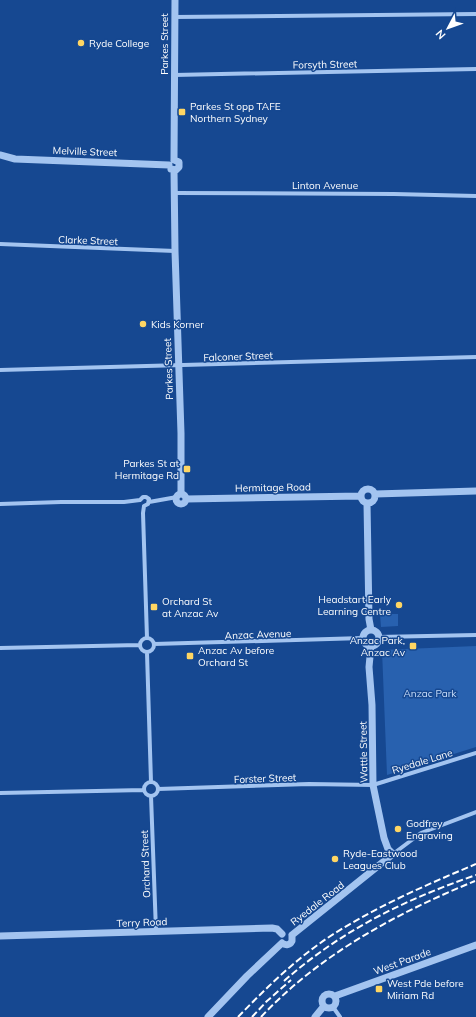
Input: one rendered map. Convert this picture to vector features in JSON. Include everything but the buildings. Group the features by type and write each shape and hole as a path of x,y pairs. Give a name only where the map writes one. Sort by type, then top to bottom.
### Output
{"street":[{"name":"Parkes Street","path":"175,0 173,165 175,193 174,251 181,433 181,497"},
{"path":"174,17 476,14"},
{"name":"Forsyth Street","path":"174,75 476,69"},
{"name":"Melville Street","path":"0,155 15,158 173,165"},
{"name":"Linton Avenue","path":"175,193 476,196"},
{"name":"Clarke Street","path":"0,244 174,251"},
{"name":"Falconer Street","path":"0,370 476,357"},
{"path":"371,630 369,619 367,503 361,496 364,491 367,489 371,490 375,494 476,491"},
{"path":"367,503 373,501 375,494"},
{"path":"0,504 124,502 140,500 144,496 149,499 147,505 144,506 143,513 147,638"},
{"name":"Hermitage Road","path":"149,502 181,497 361,496"},
{"path":"140,500 141,504 144,506"},
{"path":"371,630 377,633 378,637 376,644 371,646 365,644 362,638 364,633 371,630"},
{"path":"378,637 476,636"},
{"path":"139,645 142,639 147,638 153,640 154,649 148,653"},
{"name":"Anzac Avenue","path":"154,644 362,638"},
{"path":"0,648 139,645"},
{"path":"139,645 143,651 148,653"},
{"name":"Wattle Street","path":"371,646 369,667 372,705 373,785 384,838 388,849 393,854"},
{"path":"148,653 151,782"},
{"name":"Ryedale Lane","path":"373,785 476,753"},
{"path":"144,790 146,794 151,796 156,794 158,789 156,785 151,782"},
{"path":"144,790 146,784 151,782"},
{"name":"Forster Street","path":"158,789 309,784 373,785"},
{"path":"0,793 144,790"},
{"name":"Orchard Street","path":"151,796 156,931"},
{"name":"Ryedale Road","path":"292,935 421,833 476,812"},
{"name":"Terry Road","path":"0,936 272,928 277,929 282,934"},
{"path":"287,933 292,935 290,944 286,945 282,943 280,938 282,934 287,933"},
{"path":"208,1017 247,976 282,943"},
{"name":"West Parade","path":"335,996 476,945"},
{"path":"328,994 335,996 337,1002 333,1007 328,1008 324,1006 322,1000 324,996 328,994"},
{"path":"315,1017 324,1006"},
{"path":"333,1007 340,1017"}],"green space":[{"path":"380,614 398,614 398,626 381,627"},
{"name":"Anzac Park","path":"476,646 476,747 387,775 382,650"}],"railway":[{"path":"238,1017 282,974 305,955 346,926 420,888 476,864"},
{"path":"284,981 328,946 375,918 424,895 476,875"},
{"path":"261,1017 284,994 308,974 361,937 417,907 475,881"},
{"path":"252,1017 267,1001 291,980"}],"place":[{"name":"Ryde College","path":"81,43"},
{"name":"Parkes St opp TAFE Northern Sydney","path":"182,112"},
{"name":"Kids Korner","path":"143,324"},
{"name":"Parkes St at Hermitage Rd","path":"187,469"},
{"name":"Headstart Early Learning Centre","path":"399,605"},
{"name":"Orchard St at Anzac Av","path":"154,607"},
{"name":"Anzac Park, Anzac Av","path":"413,646"},
{"name":"Anzac Av before Orchard St","path":"190,656"},
{"name":"Godfrey Engraving","path":"398,829"},
{"name":"Ryde-Eastwood Leagues Club","path":"335,859"},
{"name":"West Pde before Miriam Rd","path":"379,989"}]}
